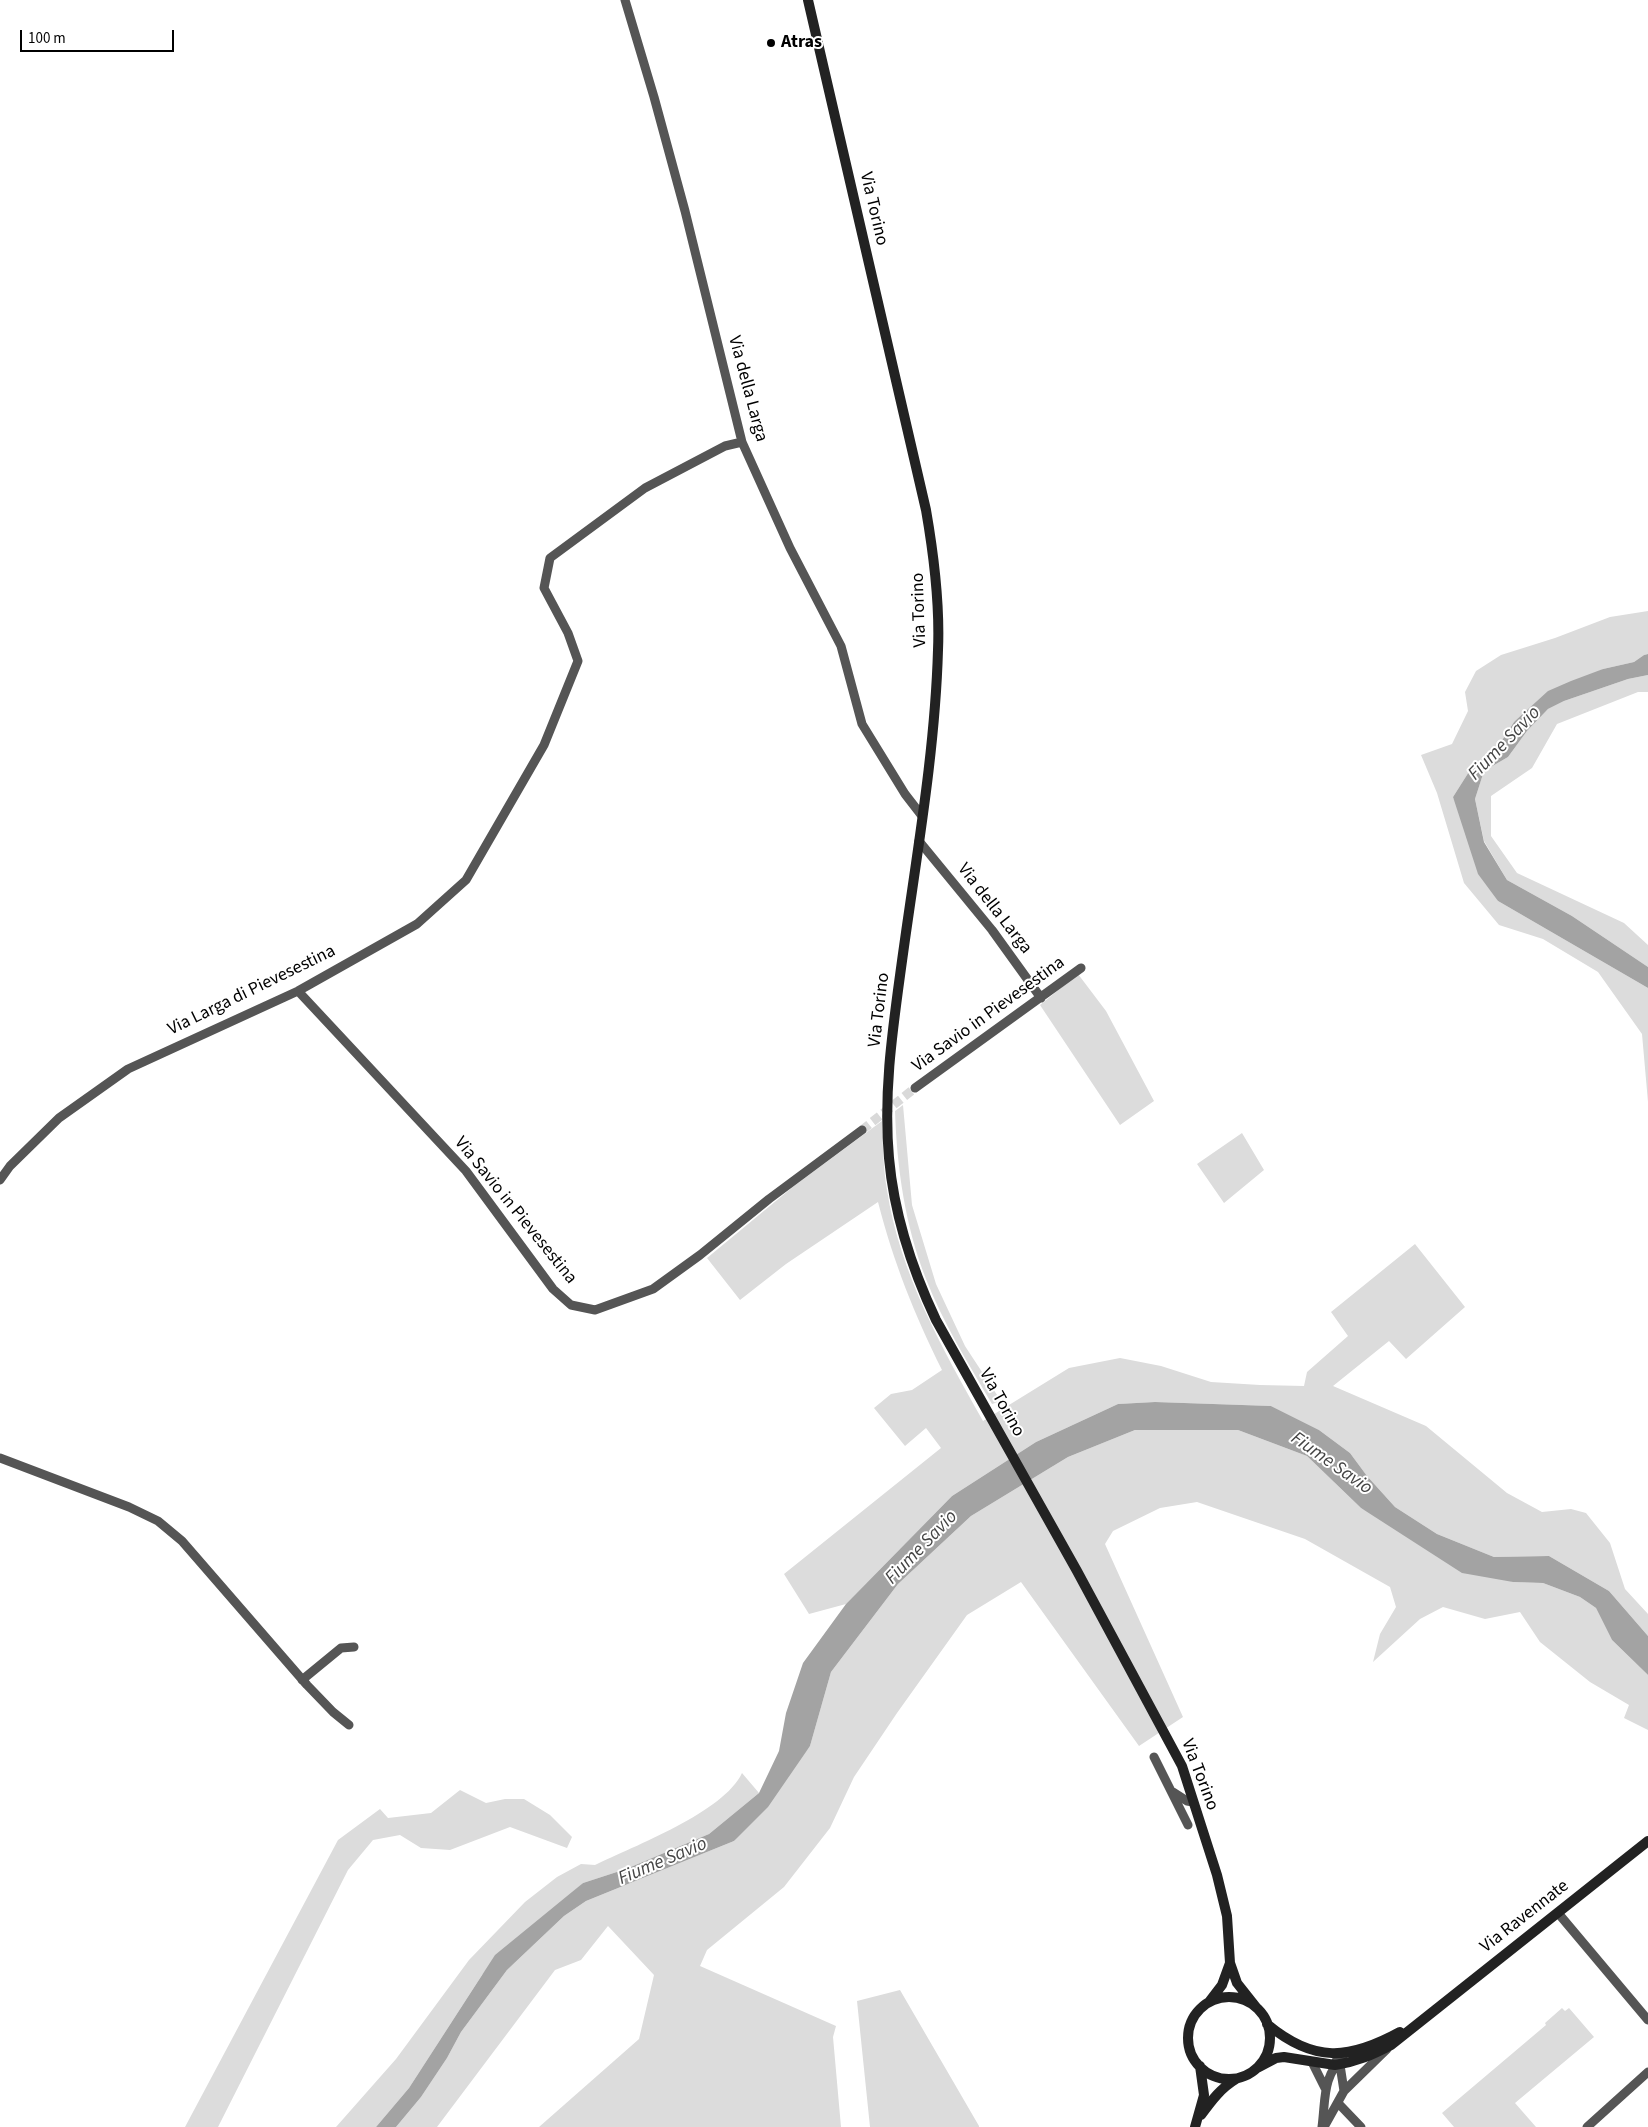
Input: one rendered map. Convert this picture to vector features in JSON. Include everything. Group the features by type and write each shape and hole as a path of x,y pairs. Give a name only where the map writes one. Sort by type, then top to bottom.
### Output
{"main road":[{"name":"Via Torino","path":"808,0 917,468 933,552 938,650 931,746 892,1036 887,1104 889,1160 908,1251 920,1286 955,1355 1077,1571 1182,1766 1227,1916 1230,1963 1237,1983 1256,2007"},
{"name":"Via Ravennate","path":"1257,2068 1276,2058 1284,2057 1337,2064 1367,2058 1391,2045 1648,1841"},
{"name":"Via Torino","path":"1209,2002 1222,1985 1230,1963"},
{"path":"1197,2122 1214,2096 1225,2086 1257,2068 1269,2048 1270,2036 1267,2024 1256,2007 1245,2000 1233,1997 1221,1998 1209,2002 1194,2017 1188,2037 1193,2058 1211,2075 1225,2079 1239,2078"},
{"name":"Via Ravennate","path":"1267,2024 1284,2038 1301,2048 1329,2054 1345,2054 1379,2043 1423,2019"},
{"path":"1197,2122 1204,2095 1200,2066"}],"street":[{"name":"Via della Larga","path":"625,0 686,211 742,442 790,548 841,646 862,724 904,794 922,816"},
{"name":"Via Larga di Pievesestina","path":"0,1180 10,1166 59,1118 128,1069 220,1025 298,991 417,924 466,880 544,744 578,661 568,632 544,588 550,558 645,488 725,446 742,442"},
{"name":"Via della Larga","path":"919,841 992,930 1041,998"},
{"name":"Via Savio in Pievesestina","path":"915,1088 1081,968"},
{"name":"Via Savio in Pievesestina","path":"298,991 466,1171 553,1288 571,1305 594,1310 653,1289 862,1130"},
{"path":"0,1458 129,1507 158,1521 182,1541 302,1680 333,1712 349,1725"},
{"path":"302,1680 341,1648 354,1647"},
{"path":"1154,1757 1188,1825"},
{"path":"1173,1792 1187,1801 1193,1802"},
{"path":"1558,1913 1648,2020"},
{"name":"Via Ravennate","path":"1323,2127 1344,2091 1391,2045"},
{"path":"1329,2054 1337,2064 1344,2091"},
{"name":"Via Ravennate","path":"1323,2127 1327,2078 1345,2054"},
{"path":"1312,2062 1325,2089"},
{"path":"1587,2127 1648,2072"},
{"path":"1338,2103 1361,2127"}],"shaded area":[{"path":"1648,611 1648,654 1634,662 1603,669 1514,722 1497,748 1472,767 1453,797 1498,901 1648,988 1648,1102 1642,1034 1598,972 1543,939 1499,925 1464,883 1437,793 1421,755 1452,744 1468,711 1465,692 1476,671 1501,655 1555,638 1610,617"},
{"path":"1648,675 1648,692 1638,692 1557,724 1532,768 1491,796 1491,836 1517,873 1624,923 1648,945 1648,967 1572,916 1507,880 1484,841 1475,799 1484,771 1508,757 1527,731 1548,709 1564,701 1628,679"},
{"path":"1078,974 1106,1011 1154,1101 1120,1125 1040,1005"},
{"path":"903,1105 912,1205 936,1284 965,1346 1001,1401 992,1404 956,1343 940,1311 919,1259 907,1217 900,1175 895,1111"},
{"path":"882,1121 883,1156 893,1221 912,1281 938,1338 983,1421 1069,1368 1120,1358 1161,1366 1211,1382 1304,1386 1307,1372 1348,1336 1331,1312 1415,1244 1465,1307 1406,1359 1389,1341 1333,1386 1426,1426 1507,1493 1542,1512 1571,1509 1586,1513 1610,1543 1625,1589 1648,1614 1648,1636 1609,1591 1549,1556 1494,1557 1437,1534 1395,1507 1367,1476 1350,1453 1319,1430 1271,1406 1155,1402 1118,1404 1036,1442 952,1496 846,1604 809,1614 784,1574 941,1448 926,1428 905,1446 874,1408 891,1394 912,1390 942,1370 906,1288 878,1202 786,1264 740,1300 707,1258 794,1186"},
{"path":"1242,1133 1264,1170 1224,1203 1197,1164"},
{"path":"1135,1430 1238,1430 1307,1456 1361,1508 1513,1582 1543,1583 1580,1597 1596,1608 1612,1640 1648,1675 1648,1730 1624,1718 1629,1705 1590,1682 1540,1642 1520,1612 1485,1619 1443,1607 1420,1619 1373,1662 1380,1634 1396,1607 1390,1587 1305,1539 1197,1502 1160,1508 1113,1531 1105,1544 1183,1717 1139,1746 1021,1582 967,1615 854,1777 830,1828 784,1887 707,1950 700,1966 836,2026 833,2037 841,2127 539,2127 639,2039 654,1975 608,1926 581,1960 555,1970 437,2127 396,2127 421,2097 447,2058 461,2032 507,1970 564,1916 586,1901 734,1841 810,1746 831,1672 898,1584 971,1516 1068,1457"},
{"path":"742,1773 759,1793 709,1834 626,1869 583,1883 482,1975 409,2088 376,2127 336,2127 396,2059 469,1960 525,1902 557,1877 581,1864 595,1865 654,1838 698,1814 717,1801 732,1787"},
{"path":"460,1790 486,1803 505,1799 524,1799 550,1815 572,1837 567,1848 510,1827 450,1850 421,1848 400,1835 373,1840 348,1870 218,2127 185,2127 338,1840 380,1809 388,1818 431,1813"},
{"path":"900,1990 979,2127 870,2127 857,2001"},
{"path":"1562,2008 1565,2011 1569,2008 1594,2037 1515,2103 1536,2127 1454,2127 1442,2113 1546,2025 1545,2023"}],"water":[{"name":"Fiume Savio","path":"1648,654 1648,675 1628,679 1564,701 1548,709 1527,731 1508,757 1484,771 1475,799 1484,842 1507,880 1572,916 1648,967 1648,988 1498,901 1478,874 1453,797 1472,767 1497,748 1514,722 1548,691 1603,669 1634,662"},
{"name":"Fiume Savio","path":"1155,1402 1271,1406 1319,1430 1350,1453 1367,1476 1395,1507 1437,1534 1494,1557 1549,1556 1609,1591 1648,1636 1648,1675 1612,1640 1596,1608 1580,1597 1543,1583 1513,1582 1462,1573 1361,1508 1307,1456 1238,1430 1135,1430 1068,1457 971,1516 898,1584 831,1672 810,1746 768,1807 734,1841 586,1901 564,1916 507,1970 461,2032 447,2058 421,2097 396,2127 376,2127 409,2088 495,1955 583,1883 626,1869 709,1834 759,1793 779,1751 786,1713 803,1663 846,1604 952,1496 1036,1442 1118,1404"}],"tunnel":[{"path":"862,1130 915,1088"}],"place":[{"name":"Atras","path":"771,43"}]}
